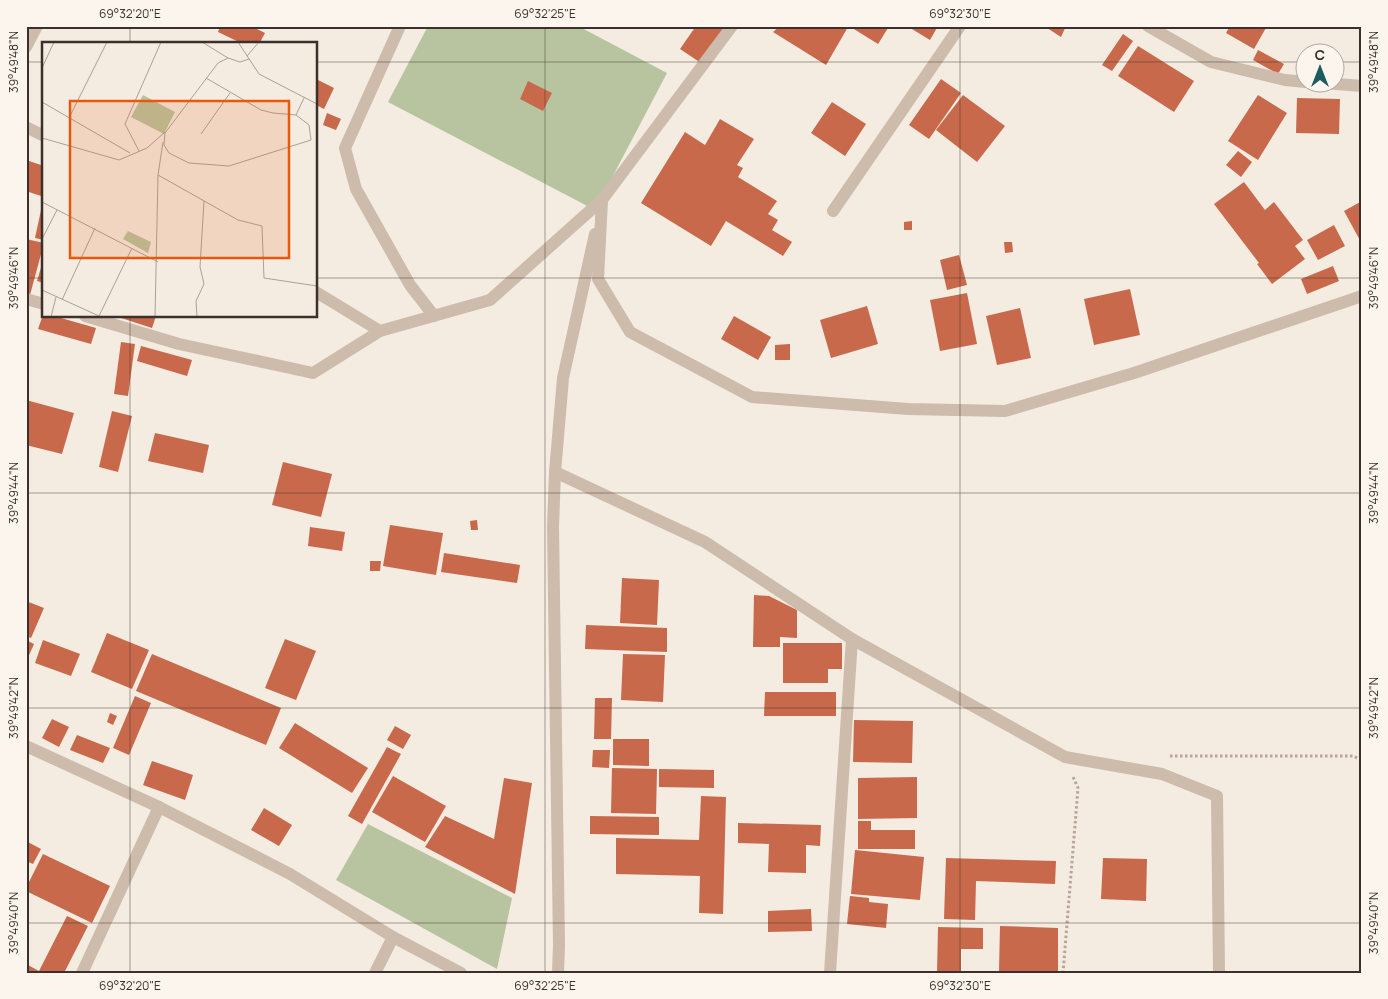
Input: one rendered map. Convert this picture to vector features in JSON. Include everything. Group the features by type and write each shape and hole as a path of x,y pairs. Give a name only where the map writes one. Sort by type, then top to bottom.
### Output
{"street":[{"path":"26,47 37,26"},
{"path":"400,26 345,148 356,189 410,285 434,316"},
{"path":"92,318 179,344 312,373 380,331 490,300 602,200 732,26"},
{"path":"833,211 960,26"},
{"path":"1148,26 1211,62 1296,81"},
{"path":"1346,85 1362,86"},
{"path":"26,126 42,135"},
{"path":"602,200 598,278 630,332 752,397 908,409 1005,411 1134,374 1362,296"},
{"path":"558,973 553,536 555,472 563,378 602,200"},
{"path":"318,293 380,331"},
{"path":"26,299 42,303"},
{"path":"555,472 705,542 852,638 1066,757 1162,774 1217,796 1219,973"},
{"path":"830,973 852,638"},
{"path":"26,746 159,807 290,874 393,937 461,973"},
{"path":"82,973 159,807"},
{"path":"375,973 393,937"}],"path":[{"path":"1164,756 1353,756 1362,760"},
{"path":"1063,973 1078,788 1066,757"}],"green space":[{"path":"428,26 578,26 667,73 595,210 388,102"},
{"path":"368,824 512,898 497,969 336,880"}],"building":[{"path":"220,26 251,26 265,33 260,42 239,42 218,32"},
{"path":"696,26 722,26 725,28 701,63 680,49"},
{"path":"780,26 848,27 826,65 773,32"},
{"path":"849,26 885,26 888,28 878,44"},
{"path":"907,26 938,26 930,40"},
{"path":"1044,26 1066,26 1061,37"},
{"path":"1230,26 1267,26 1254,49 1226,33"},
{"path":"1123,34 1133,41 1112,71 1102,65"},
{"path":"1138,46 1194,81 1174,112 1118,76"},
{"path":"1258,50 1284,64 1278,74 1253,60"},
{"path":"941,79 961,93 929,139 909,125"},
{"path":"318,80 334,88 324,109 318,106"},
{"path":"528,81 552,93 543,111 520,99"},
{"path":"963,95 1005,126 977,162 936,130"},
{"path":"1258,95 1287,113 1258,160 1228,141"},
{"path":"1297,98 1340,99 1339,134 1296,133"},
{"path":"832,102 866,124 845,156 811,133"},
{"path":"327,113 341,119 336,130 323,125"},
{"path":"720,119 754,139 737,165 743,168 738,177 777,201 768,214 778,220 772,230 792,242 783,256 726,221 711,246 641,203 685,132 705,145"},
{"path":"1238,151 1252,162 1241,177 1226,165"},
{"path":"26,160 42,165 42,193 41,196 26,191"},
{"path":"1244,182 1265,210 1274,202 1303,240 1295,246 1305,259 1272,284 1257,264 1259,263 1214,204"},
{"path":"1362,201 1362,244 1344,211"},
{"path":"42,206 42,240 35,238"},
{"path":"912,221 912,230 904,230 904,222"},
{"path":"1334,225 1345,246 1318,260 1307,240"},
{"path":"26,239 42,243 42,250 30,295 26,294"},
{"path":"1004,242 1012,242 1013,252 1005,253"},
{"path":"959,255 967,285 947,290 940,260"},
{"path":"42,264 42,282 37,281"},
{"path":"1333,266 1339,281 1307,294 1301,279"},
{"path":"1130,289 1140,335 1094,345 1084,299"},
{"path":"967,293 977,344 940,351 930,300"},
{"path":"867,306 878,344 831,358 820,320"},
{"path":"1020,308 1031,358 997,365 986,316"},
{"path":"734,316 771,337 758,360 721,339"},
{"path":"42,318 61,318 96,328 91,344 38,329"},
{"path":"121,318 155,318 152,328"},
{"path":"121,342 135,344 128,396 114,394"},
{"path":"790,344 790,360 775,360 775,345"},
{"path":"141,346 192,360 187,376 137,361"},
{"path":"26,400 74,413 62,454 26,445"},
{"path":"112,411 132,416 118,472 99,467"},
{"path":"155,433 209,445 203,473 148,461"},
{"path":"283,462 332,474 321,517 272,505"},
{"path":"477,520 478,530 471,530 470,521"},
{"path":"390,525 443,533 436,575 383,566"},
{"path":"310,527 345,532 342,551 308,546"},
{"path":"444,553 520,565 517,583 441,572"},
{"path":"370,561 381,561 380,571 370,571"},
{"path":"622,578 659,580 657,625 620,623"},
{"path":"754,595 769,596 797,610 797,638 780,637 780,647 753,647"},
{"path":"26,601 44,608 31,638 26,636"},
{"path":"586,625 667,628 667,652 585,649"},
{"path":"107,633 149,650 132,689 91,672"},
{"path":"285,639 316,651 296,700 265,688"},
{"path":"26,640 34,644 26,662"},
{"path":"43,640 80,654 71,676 35,663"},
{"path":"783,643 842,643 842,669 828,669 828,683 783,683"},
{"path":"152,654 281,708 266,745 136,691"},
{"path":"623,654 665,655 663,702 621,700"},
{"path":"765,692 836,692 836,716 764,716"},
{"path":"135,696 151,703 129,755 113,748"},
{"path":"595,698 612,698 611,739 594,739"},
{"path":"110,713 117,716 113,725 107,722"},
{"path":"52,719 69,727 59,747 42,738"},
{"path":"854,720 913,721 912,763 853,762"},
{"path":"295,723 368,768 352,793 279,748"},
{"path":"395,726 411,735 403,749 387,740"},
{"path":"77,735 110,748 103,763 70,750"},
{"path":"613,739 649,739 649,766 613,765"},
{"path":"387,747 401,754 362,824 348,816"},
{"path":"593,750 610,750 609,768 592,767"},
{"path":"152,761 193,775 185,800 143,785"},
{"path":"612,768 657,769 656,814 611,813"},
{"path":"659,769 714,770 714,788 659,787"},
{"path":"393,776 446,806 425,842 372,812"},
{"path":"917,777 917,818 858,819 858,778"},
{"path":"504,778 532,783 515,894 425,847 445,816 494,839"},
{"path":"701,796 726,797 723,914 699,913 700,876 616,874 616,838 699,840"},
{"path":"264,808 292,825 279,846 251,830"},
{"path":"590,816 659,817 659,835 590,834"},
{"path":"858,821 871,821 871,830 915,830 915,849 858,849"},
{"path":"738,823 821,825 820,846 806,845 806,873 768,872 769,844 738,843"},
{"path":"26,841 41,849 33,864 26,861"},
{"path":"855,850 924,857 920,900 851,894"},
{"path":"43,854 110,886 92,923 26,891"},
{"path":"946,858 1056,861 1055,884 976,881 975,920 944,919"},
{"path":"1103,858 1147,859 1146,901 1101,899"},
{"path":"850,896 869,898 869,902 888,904 886,928 847,924"},
{"path":"811,909 812,931 768,932 768,911"},
{"path":"67,916 88,926 64,973 26,973 26,964 39,971"},
{"path":"1000,926 1058,928 1058,972 999,971"},
{"path":"938,927 983,928 983,949 961,949 961,973 937,973"}]}
